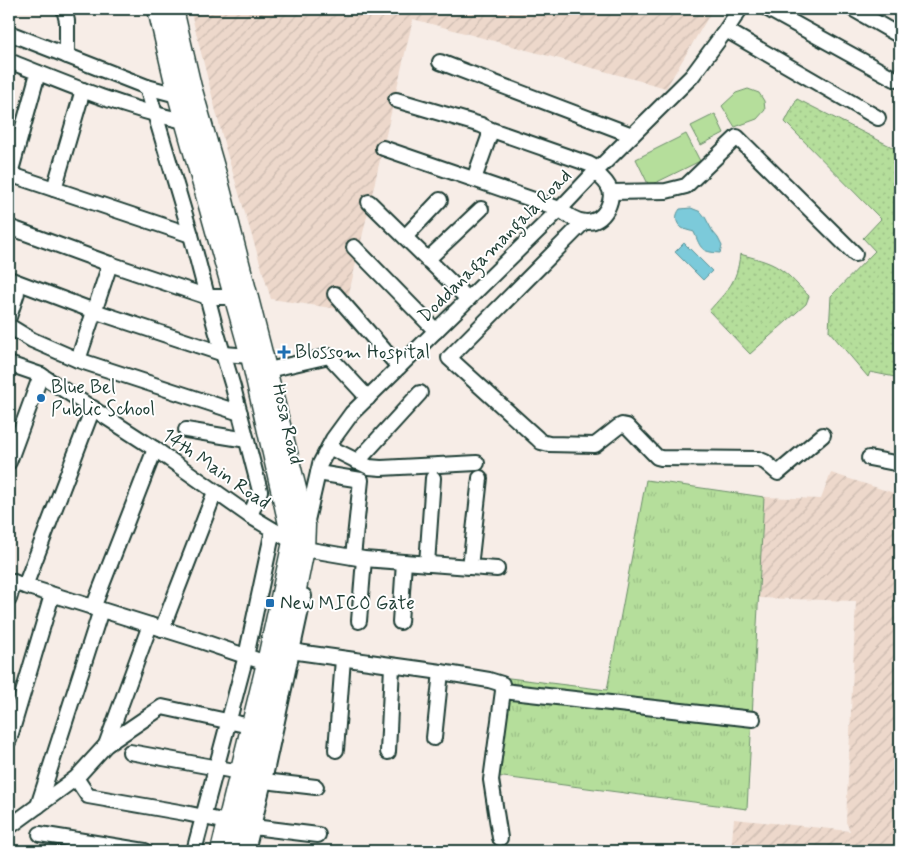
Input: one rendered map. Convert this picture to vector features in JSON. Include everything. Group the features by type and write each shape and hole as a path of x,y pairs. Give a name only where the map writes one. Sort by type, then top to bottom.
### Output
{"main road":[{"name":"Hosa Road","path":"157,9 176,95 250,356 281,527 303,548"},
{"name":"Hosa Road","path":"174,9 192,87 219,181 306,526 288,651 251,775 233,851"},
{"path":"203,189 219,181"},
{"name":"Hosa Road","path":"220,851 266,663 303,548"}],"street":[{"path":"64,9 67,21 66,56"},
{"name":"Doddanagamangala Road","path":"306,526 320,464 333,438 352,413 560,209 692,76 740,9"},
{"path":"768,9 895,80"},
{"path":"854,9 900,36"},
{"path":"726,30 878,118"},
{"path":"9,33 147,87 176,95"},
{"path":"9,61 83,90 155,115 184,121"},
{"path":"440,62 632,135"},
{"path":"38,73 10,174 191,235"},
{"path":"147,87 191,235 260,491 250,516"},
{"path":"54,189 83,90"},
{"path":"383,148 560,209 574,220 584,222 595,221 604,214 610,203 611,192 608,185 597,170 589,164 481,125 396,100"},
{"path":"474,180 489,137 489,129"},
{"path":"611,192 666,191 686,186 737,137 855,254"},
{"path":"405,237 440,200"},
{"path":"369,202 468,299"},
{"path":"428,260 480,209"},
{"path":"584,222 449,358 541,442 549,444 595,445 618,427 627,426 656,457 758,459 765,462 778,473 823,435"},
{"path":"9,227 208,297 234,297"},
{"path":"354,247 436,331"},
{"path":"78,360 110,264"},
{"path":"9,279 94,311 224,354 250,356"},
{"path":"9,316 17,293"},
{"path":"335,294 399,367"},
{"path":"9,326 32,340 78,360 240,413"},
{"path":"268,370 329,356 368,398"},
{"name":"14th Main Road","path":"9,364 41,374 155,449 250,516 281,527"},
{"path":"9,462 41,374"},
{"path":"357,462 420,393"},
{"path":"9,599 93,408"},
{"path":"186,430 247,440"},
{"path":"329,448 369,468 477,463"},
{"path":"38,806 97,609 155,449"},
{"path":"869,458 900,464"},
{"path":"318,473 362,480 359,621"},
{"path":"427,564 433,478"},
{"path":"470,567 480,478"},
{"path":"106,744 215,492"},
{"path":"194,851 281,527 306,526"},
{"path":"303,548 359,558 497,569"},
{"path":"400,622 404,562"},
{"path":"16,583 266,663"},
{"path":"9,740 52,594"},
{"path":"247,851 264,781 288,651 441,672 502,684 503,691 491,780 500,838"},
{"path":"336,750 343,659"},
{"path":"388,752 392,666"},
{"path":"434,738 441,672"},
{"path":"503,691 753,719"},
{"path":"9,827 76,778 106,744 162,707 250,726"},
{"path":"130,752 240,772"},
{"path":"76,778 88,796 227,822"},
{"path":"264,781 316,787"},
{"path":"253,827 318,835"},
{"path":"40,834 145,851"}],"shaded area":[{"path":"190,9 713,9 666,88 413,19 345,310 271,299 225,147"},
{"path":"831,473 900,495 900,851 731,851 734,819 850,831 846,822 856,601 759,598 764,497 821,499"}],"green space":[{"path":"748,89 759,93 764,101 765,110 757,119 735,127 722,106 736,93"},
{"path":"797,99 900,151 900,378 870,372 868,377 829,331 831,296 875,251 863,238 881,219 785,122"},
{"path":"715,114 724,133 701,145 691,126"},
{"path":"686,134 700,161 649,186 636,159"},
{"path":"740,254 776,266 809,296 806,304 750,354 709,311 734,280"},
{"path":"646,480 764,497 747,809 488,775 501,677 607,690"}],"water":[{"path":"691,208 701,212 705,217 722,246 720,253 709,252 702,248 694,232 683,229 678,224 678,211"},
{"path":"684,243 712,271 703,280 675,252"}],"place":[{"name":"Blossom Hospital","path":"284,352"},
{"name":"Blue Bel Public School","path":"41,398"},
{"name":"New MICO Gate","path":"270,603"}]}
